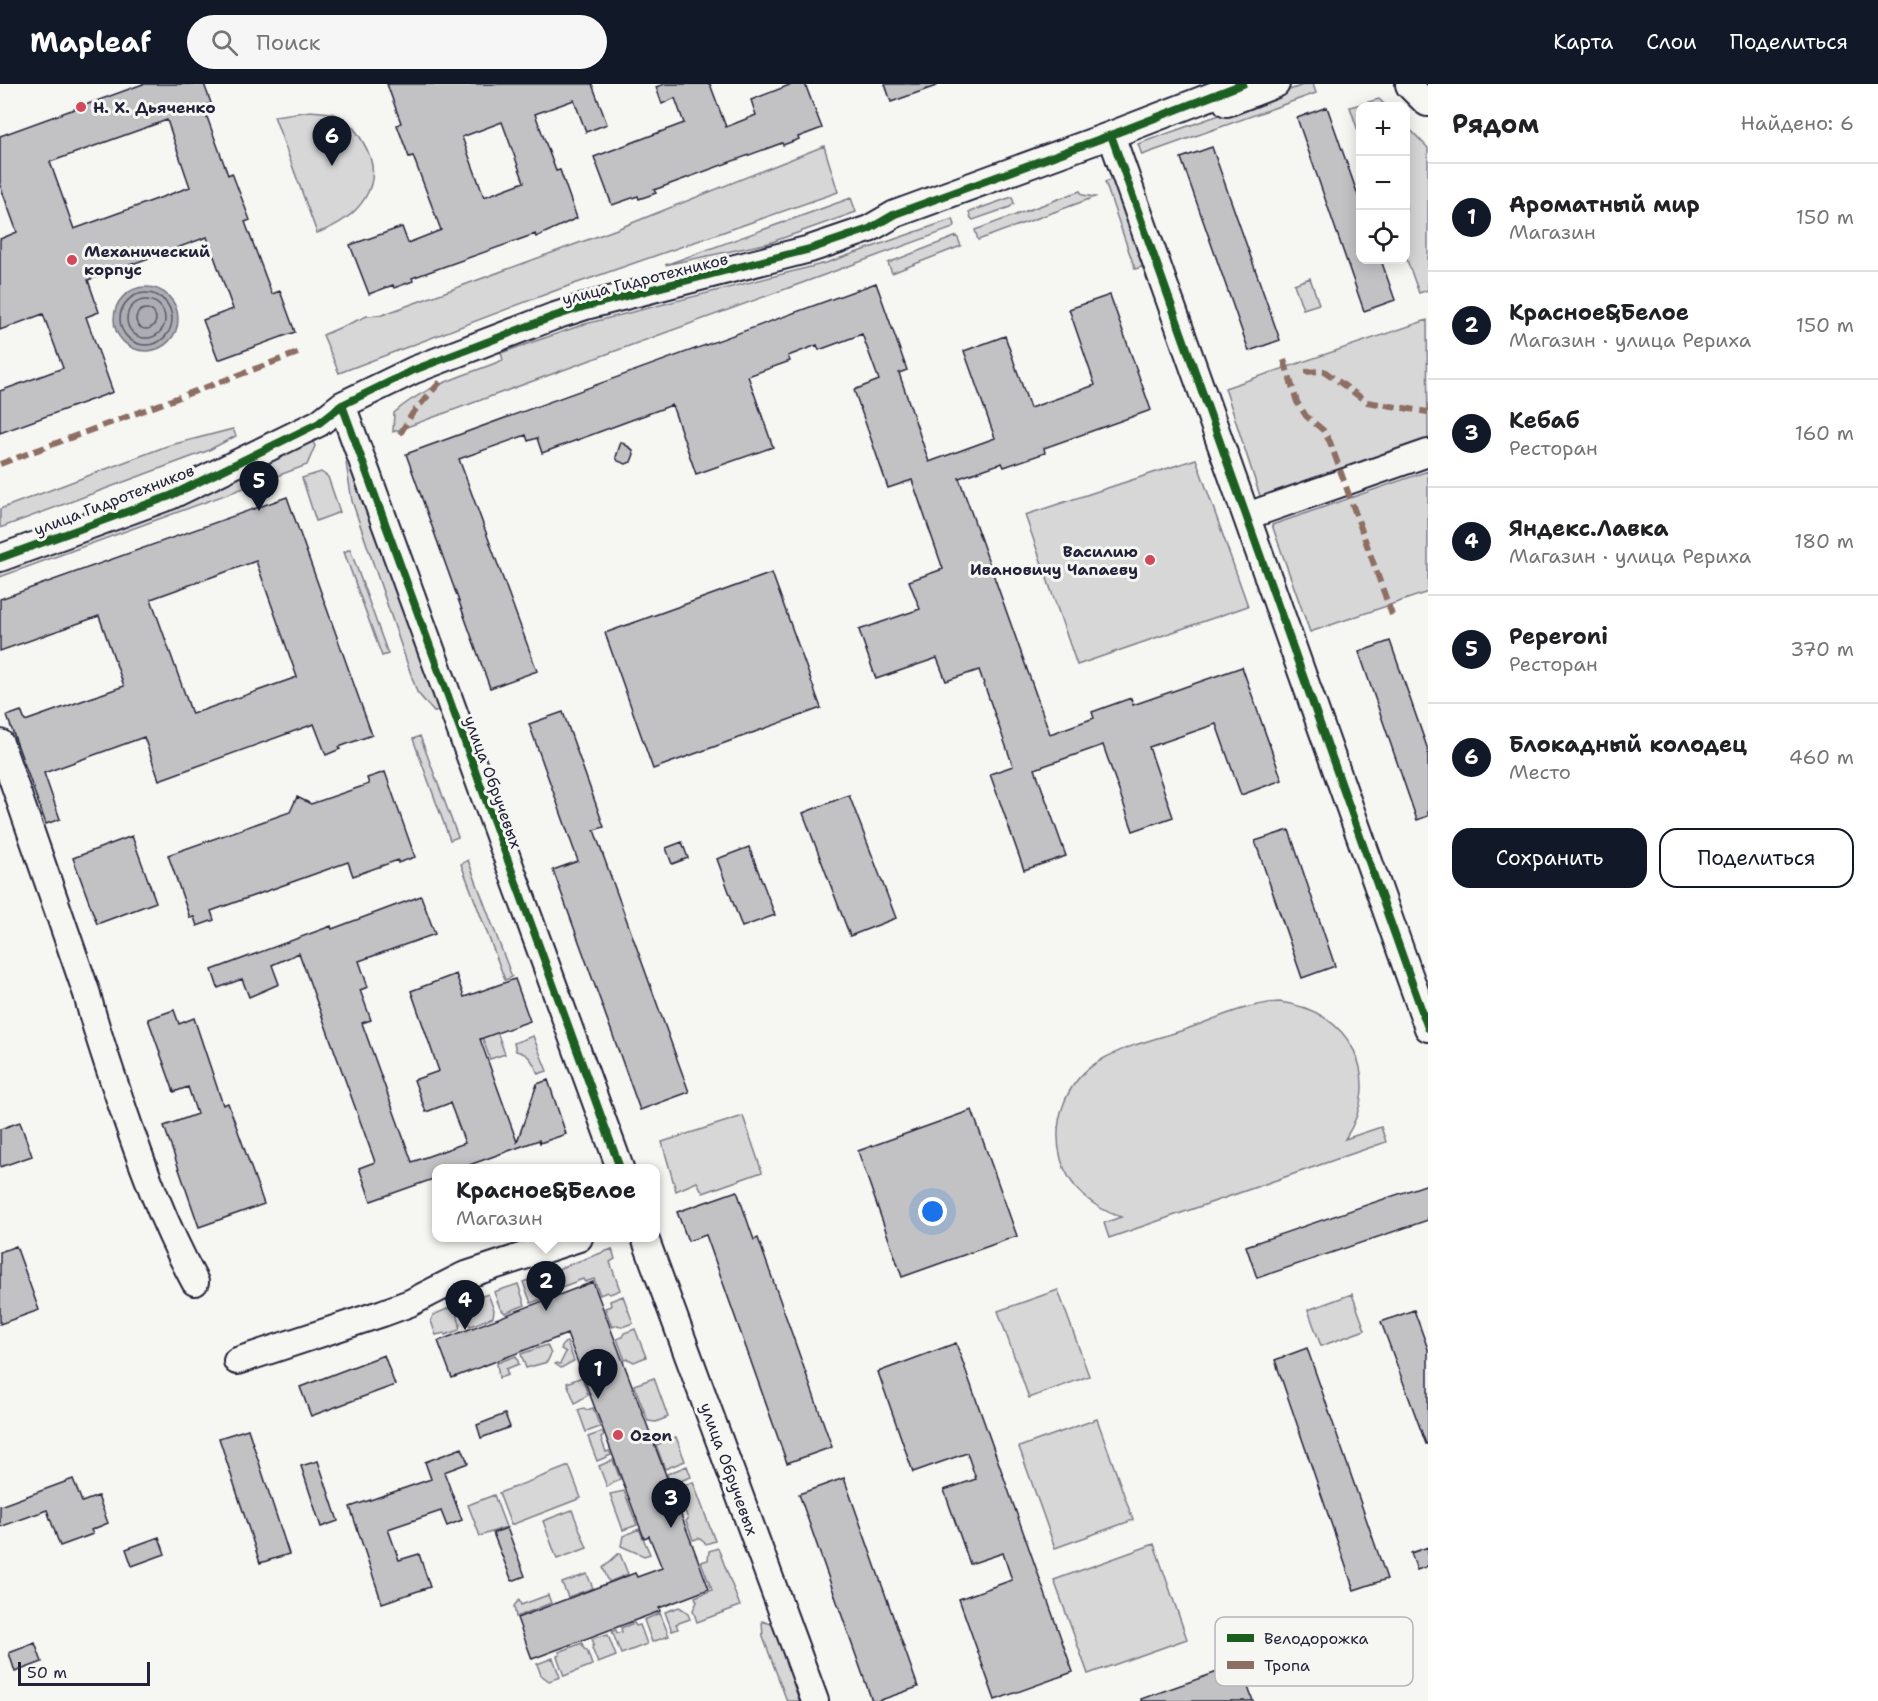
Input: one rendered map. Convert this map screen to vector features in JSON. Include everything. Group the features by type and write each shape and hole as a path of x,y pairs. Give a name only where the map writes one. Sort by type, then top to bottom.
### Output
{"main road":[{"path":"1412,84 1428,100"}],"street":[{"name":"улица Гидротехников","path":"1113,140 1243,84"},
{"name":"улица Гидротехников","path":"0,558 170,496 319,423 342,405 414,370 552,317 586,306 778,258 868,229 895,214 1276,84"},
{"path":"1113,140 1428,1028"},
{"name":"улица Гидротехников","path":"0,541 162,480 312,408 342,405"},
{"name":"улица Обручевых","path":"342,405 619,1164"},
{"path":"1247,516 1428,453"},
{"path":"0,743 87,994 94,1023 148,1181 195,1282"},
{"path":"237,1361 383,1313 410,1303 463,1276 567,1242"},
{"name":"улица Обручевых","path":"646,1242 814,1701"}],"shaded area":[{"path":"1306,84 1313,84 1316,93 1142,155 1138,144"},
{"path":"1356,105 1356,125 1350,107"},
{"path":"311,111 334,114 351,125 363,142 370,158 372,172 365,198 356,209 332,227 317,233 274,116"},
{"path":"1410,129 1428,148 1428,290 1419,293 1409,264"},
{"path":"824,146 838,192 557,290 339,373 323,335 367,316 382,315 617,229"},
{"path":"1118,177 1148,265 1135,269 1105,182"},
{"path":"1080,191 1083,195 1095,197 978,240 975,230"},
{"path":"1012,197 1014,203 1010,207 973,220 971,218 969,212"},
{"path":"851,198 856,212 769,243 665,265"},
{"path":"953,219 955,225 953,228 393,432 394,413 418,395 503,360 501,353 585,324 826,263"},
{"path":"957,236 961,246 892,273 888,263"},
{"path":"1310,278 1319,304 1303,309 1294,284"},
{"path":"1427,320 1428,440 1261,499 1225,388"},
{"path":"233,429 236,436 207,451 0,528 0,509 167,446"},
{"path":"310,436 315,446 307,465 0,577 0,568 216,488 282,449"},
{"path":"1196,459 1248,606 1077,665 1025,515"},
{"path":"353,460 439,710 434,712 417,692 352,501 346,463"},
{"path":"1428,471 1428,592 1310,632 1272,525"},
{"path":"321,472 328,477 340,512 316,521 302,478"},
{"path":"350,549 388,654 382,656 344,552"},
{"path":"420,736 458,837 450,840 413,739"},
{"path":"468,860 512,977 505,980 461,864"},
{"path":"1279,1002 1304,1008 1325,1018 1342,1033 1354,1051 1361,1071 1362,1093 1357,1116 1345,1139 1381,1127 1386,1142 1109,1238 1104,1223 1121,1217 1101,1208 1084,1196 1070,1179 1061,1159 1058,1130 1060,1116 1070,1090 1089,1068 1132,1046 1244,1009"},
{"path":"487,1004 505,1054 490,1059 472,1009"},
{"path":"533,1036 547,1071 538,1074 530,1059 525,1054 516,1051 514,1043"},
{"path":"743,1116 762,1172 703,1193 697,1182 676,1191 662,1142"},
{"path":"612,1249 615,1259 610,1262 620,1290 600,1295 594,1279 585,1282 583,1279 559,1288 552,1271"},
{"path":"547,1273 555,1294 531,1303 523,1282"},
{"path":"518,1284 525,1305 505,1313 500,1308 494,1292"},
{"path":"1058,1290 1089,1376 1029,1398 998,1311"},
{"path":"488,1294 494,1310 493,1317 471,1326 466,1322 460,1304"},
{"path":"1352,1294 1365,1330 1321,1346 1308,1310"},
{"path":"623,1296 633,1323 622,1327 618,1325 612,1327 605,1308 611,1306 610,1301"},
{"path":"454,1306 460,1324 459,1330 445,1335 444,1333 436,1335 431,1321 433,1315"},
{"path":"635,1329 646,1357 634,1362 625,1360 617,1339 624,1333"},
{"path":"567,1342 574,1361 561,1368 555,1364 560,1364 566,1352 561,1349"},
{"path":"547,1345 551,1354 547,1362 526,1368 521,1354"},
{"path":"516,1356 519,1364 506,1369 508,1375 499,1378 497,1363"},
{"path":"582,1377 588,1395 575,1403 567,1383"},
{"path":"654,1378 668,1417 656,1422 648,1421 634,1385"},
{"path":"584,1408 587,1410 593,1408 600,1427 586,1432 578,1410"},
{"path":"1097,1419 1133,1520 1055,1548 1019,1447"},
{"path":"602,1432 604,1436 601,1438 606,1452 609,1451 611,1455 597,1461 588,1437"},
{"path":"676,1437 685,1461 665,1469 656,1445"},
{"path":"613,1460 620,1479 607,1487 599,1466"},
{"path":"569,1466 581,1498 511,1525 499,1493"},
{"path":"687,1466 691,1477 680,1481 675,1479 669,1481 667,1474"},
{"path":"693,1482 715,1541 706,1544 699,1538 693,1540 681,1500 678,1500 675,1494 680,1492 682,1487"},
{"path":"624,1491 637,1525 623,1530 610,1494"},
{"path":"494,1495 506,1527 480,1536 468,1505"},
{"path":"572,1510 587,1548 557,1559 543,1521"},
{"path":"639,1529 650,1554 644,1556 621,1546 623,1536"},
{"path":"1154,1544 1187,1639 1088,1674 1054,1580"},
{"path":"718,1548 740,1606 697,1622 693,1610 697,1602 695,1597 712,1590 701,1562 708,1560 709,1551"},
{"path":"618,1554 628,1574 609,1582 603,1568"},
{"path":"587,1574 593,1588 568,1597 562,1583"},
{"path":"548,1595 551,1603 516,1617 514,1606 519,1600 521,1605"},
{"path":"679,1607 687,1612 690,1619 676,1624 678,1629 672,1631 665,1612"},
{"path":"660,1613 669,1636 652,1642 644,1620"},
{"path":"762,1621 774,1625 803,1701 787,1701 763,1637"},
{"path":"634,1623 636,1626 640,1625 647,1644 621,1654 612,1631 622,1632 621,1628"},
{"path":"608,1635 616,1656 598,1663 592,1648 594,1644 592,1639"},
{"path":"582,1643 592,1665 564,1676 557,1656 560,1655 559,1652"},
{"path":"553,1658 560,1677 549,1681 541,1675 537,1664"}],"water":[{"path":"140,287 152,287 169,296 176,307 178,319 176,331 169,342 152,351 140,351 128,346 119,337 114,325 114,313 119,301 128,292"}],"building":[{"name":"Механический корпус","path":"143,84 204,84 211,103 203,106 228,175 232,173 250,220 245,222 272,294 280,291 295,332 218,360 203,320 233,309 207,237 88,280 99,312 86,317 113,392 0,433 0,391 63,368 43,314 0,330 0,239 17,232 0,185 0,136","holes":["167,120 190,187 74,229 50,162"]},
{"path":"387,84 592,84 607,124 586,132 574,100 535,114 556,171 560,170 577,218 536,237 535,234 412,278 413,281 394,288 393,285 369,294 350,245 402,227 408,243 441,230 413,156 409,157 397,125 401,123","holes":["502,122 524,182 484,197 462,137"]},
{"path":"665,84 710,84 726,127 756,115 751,100 792,84 805,84 822,128 783,145 782,143 654,190 656,193 639,199 638,196 612,205 594,157 684,123 675,98 662,104 656,87"},
{"path":"885,84 935,84 936,86 891,102"},
{"path":"1327,107 1356,190 1356,264 1382,264 1395,300 1364,311 1297,118"},
{"path":"1212,147 1280,340 1249,351 1181,158"},
{"path":"876,283 907,370 899,373 929,462 995,438 964,351 1005,336 1030,408 1095,385 1069,309 1110,295 1151,410 1044,448 1045,453 1004,467 1002,463 959,478 1050,734 1094,718 1092,712 1131,698 1133,705 1242,667 1282,780 1241,795 1216,724 1149,747 1173,817 1133,831 1103,745 1035,769 1066,856 1024,870 990,774 1013,766 979,670 946,681 937,658 876,679 859,630 920,609 909,581 943,569 912,480 888,488 854,390 879,380 862,334 819,350 817,345 788,356 790,361 748,376 773,447 696,474 672,405 542,453 537,438 528,441 526,435 459,459 537,671 490,688 406,454"},
{"path":"621,442 632,449 634,454 631,462 626,464 618,461 616,457"},
{"path":"287,497 372,735 339,747 340,749 326,755 314,724 159,780 144,737 44,773 60,819 46,824 7,716 21,711 25,721 124,686 99,616 0,651 0,599","holes":["256,561 297,677 192,714 151,599"]},
{"path":"772,573 821,708 653,769 605,633"},
{"path":"1390,641 1428,750 1428,816 1417,820 1359,652"},
{"path":"563,712 604,827 594,830 689,1092 640,1110 553,870 578,861 529,724"},
{"path":"385,772 415,857 398,863 398,860 353,876 348,862 211,911 214,920 197,926 194,917 190,918 168,855 290,812 297,797 311,804 369,784 367,778"},
{"path":"849,795 896,918 850,936 803,813"},
{"path":"1289,830 1335,966 1302,978 1255,841"},
{"path":"132,836 156,902 97,924 73,858"},
{"path":"682,842 688,858 672,864 666,848"},
{"path":"749,847 775,915 742,927 717,859"},
{"path":"421,896 435,934 359,961 368,987 360,990 371,1020 362,1023 412,1162 465,1143 450,1103 426,1112 414,1080 439,1071 411,991 456,974 464,997 515,979 530,1021 480,1039 517,1142 537,1084 548,1080 566,1134 540,1143 539,1140 472,1164 432,1164 432,1179 371,1201 359,1168 375,1162 299,953 272,965 279,984 249,997 242,979 218,988 212,970 331,926 332,929"},
{"path":"174,1010 179,1024 194,1018 223,1105 228,1103 264,1204 199,1227 164,1126 197,1114 188,1087 174,1092 148,1019"},
{"path":"972,1110 1017,1236 902,1277 858,1151"},
{"path":"20,1122 32,1156 0,1167 0,1129"},
{"path":"1428,1184 1428,1220 1257,1278 1246,1246"},
{"path":"737,1191 754,1240 758,1238 832,1447 787,1463 706,1235 688,1241 677,1212"},
{"path":"16,1246 39,1310 0,1324 0,1252"},
{"path":"593,1282 709,1589 659,1608 660,1611 532,1659 517,1618 635,1573 637,1577 662,1568 649,1536 644,1538 567,1334 452,1378 438,1341"},
{"path":"1414,1310 1428,1349 1428,1444 1426,1444 1381,1322"},
{"path":"956,1343 1073,1672 995,1700 959,1599 1012,1580 1003,1553 970,1564 944,1490 976,1479 967,1453 913,1472 878,1372"},
{"path":"1307,1348 1387,1579 1354,1590 1275,1360"},
{"path":"384,1355 395,1385 311,1416 300,1387"},
{"path":"505,1414 510,1427 481,1438 477,1425"},
{"path":"248,1429 289,1554 260,1563 219,1438"},
{"path":"462,1448 468,1463 444,1472 462,1520 447,1526 441,1511 388,1529 399,1560 419,1554 430,1587 382,1603 350,1507 431,1479 425,1462"},
{"path":"318,1461 338,1521 321,1527 301,1466"},
{"path":"844,1478 918,1687 878,1701 872,1701 799,1494"},
{"path":"73,1479 82,1502 98,1496 108,1523 91,1530 93,1534 60,1546 47,1510 0,1527 0,1506"},
{"path":"507,1528 525,1576 512,1581 493,1533"},
{"path":"159,1537 165,1554 132,1566 126,1549"},
{"path":"1428,1547 1428,1566 1417,1570 1411,1553"},
{"path":"35,1643 42,1662 15,1672 9,1653"},
{"path":"1215,1673 1215,1686 1248,1686 1253,1701 1141,1701 1141,1699"}],"marked path":[{"path":"0,464 303,351"},
{"path":"1284,360 1297,402 1306,416 1323,430 1330,442 1392,615"},
{"path":"1305,372 1324,371 1367,402 1428,412"},
{"path":"400,434 412,414 441,381"}],"cycle path":[{"path":"0,558 170,496 319,423 342,405 414,370 552,317 586,306 810,249 869,229 895,214 1243,84"},
{"path":"1111,135 1428,1028"},
{"path":"342,405 619,1164"}],"place":[{"name":"Н. Х. Дьяченко","path":"81,107"},
{"name":"Блокадный колодец","path":"332,166"},
{"name":"Механический корпус","path":"72,260"},
{"name":"Peperoni","path":"259,511"},
{"name":"Василию Ивановичу Чапаеву","path":"1150,560"},
{"name":"Красное&Белое","path":"546,1311"},
{"name":"Яндекс.Лавка","path":"465,1330"},
{"name":"Ароматный мир","path":"598,1399"},
{"name":"Ozon","path":"618,1435"},
{"name":"Кебаб","path":"671,1528"}]}
